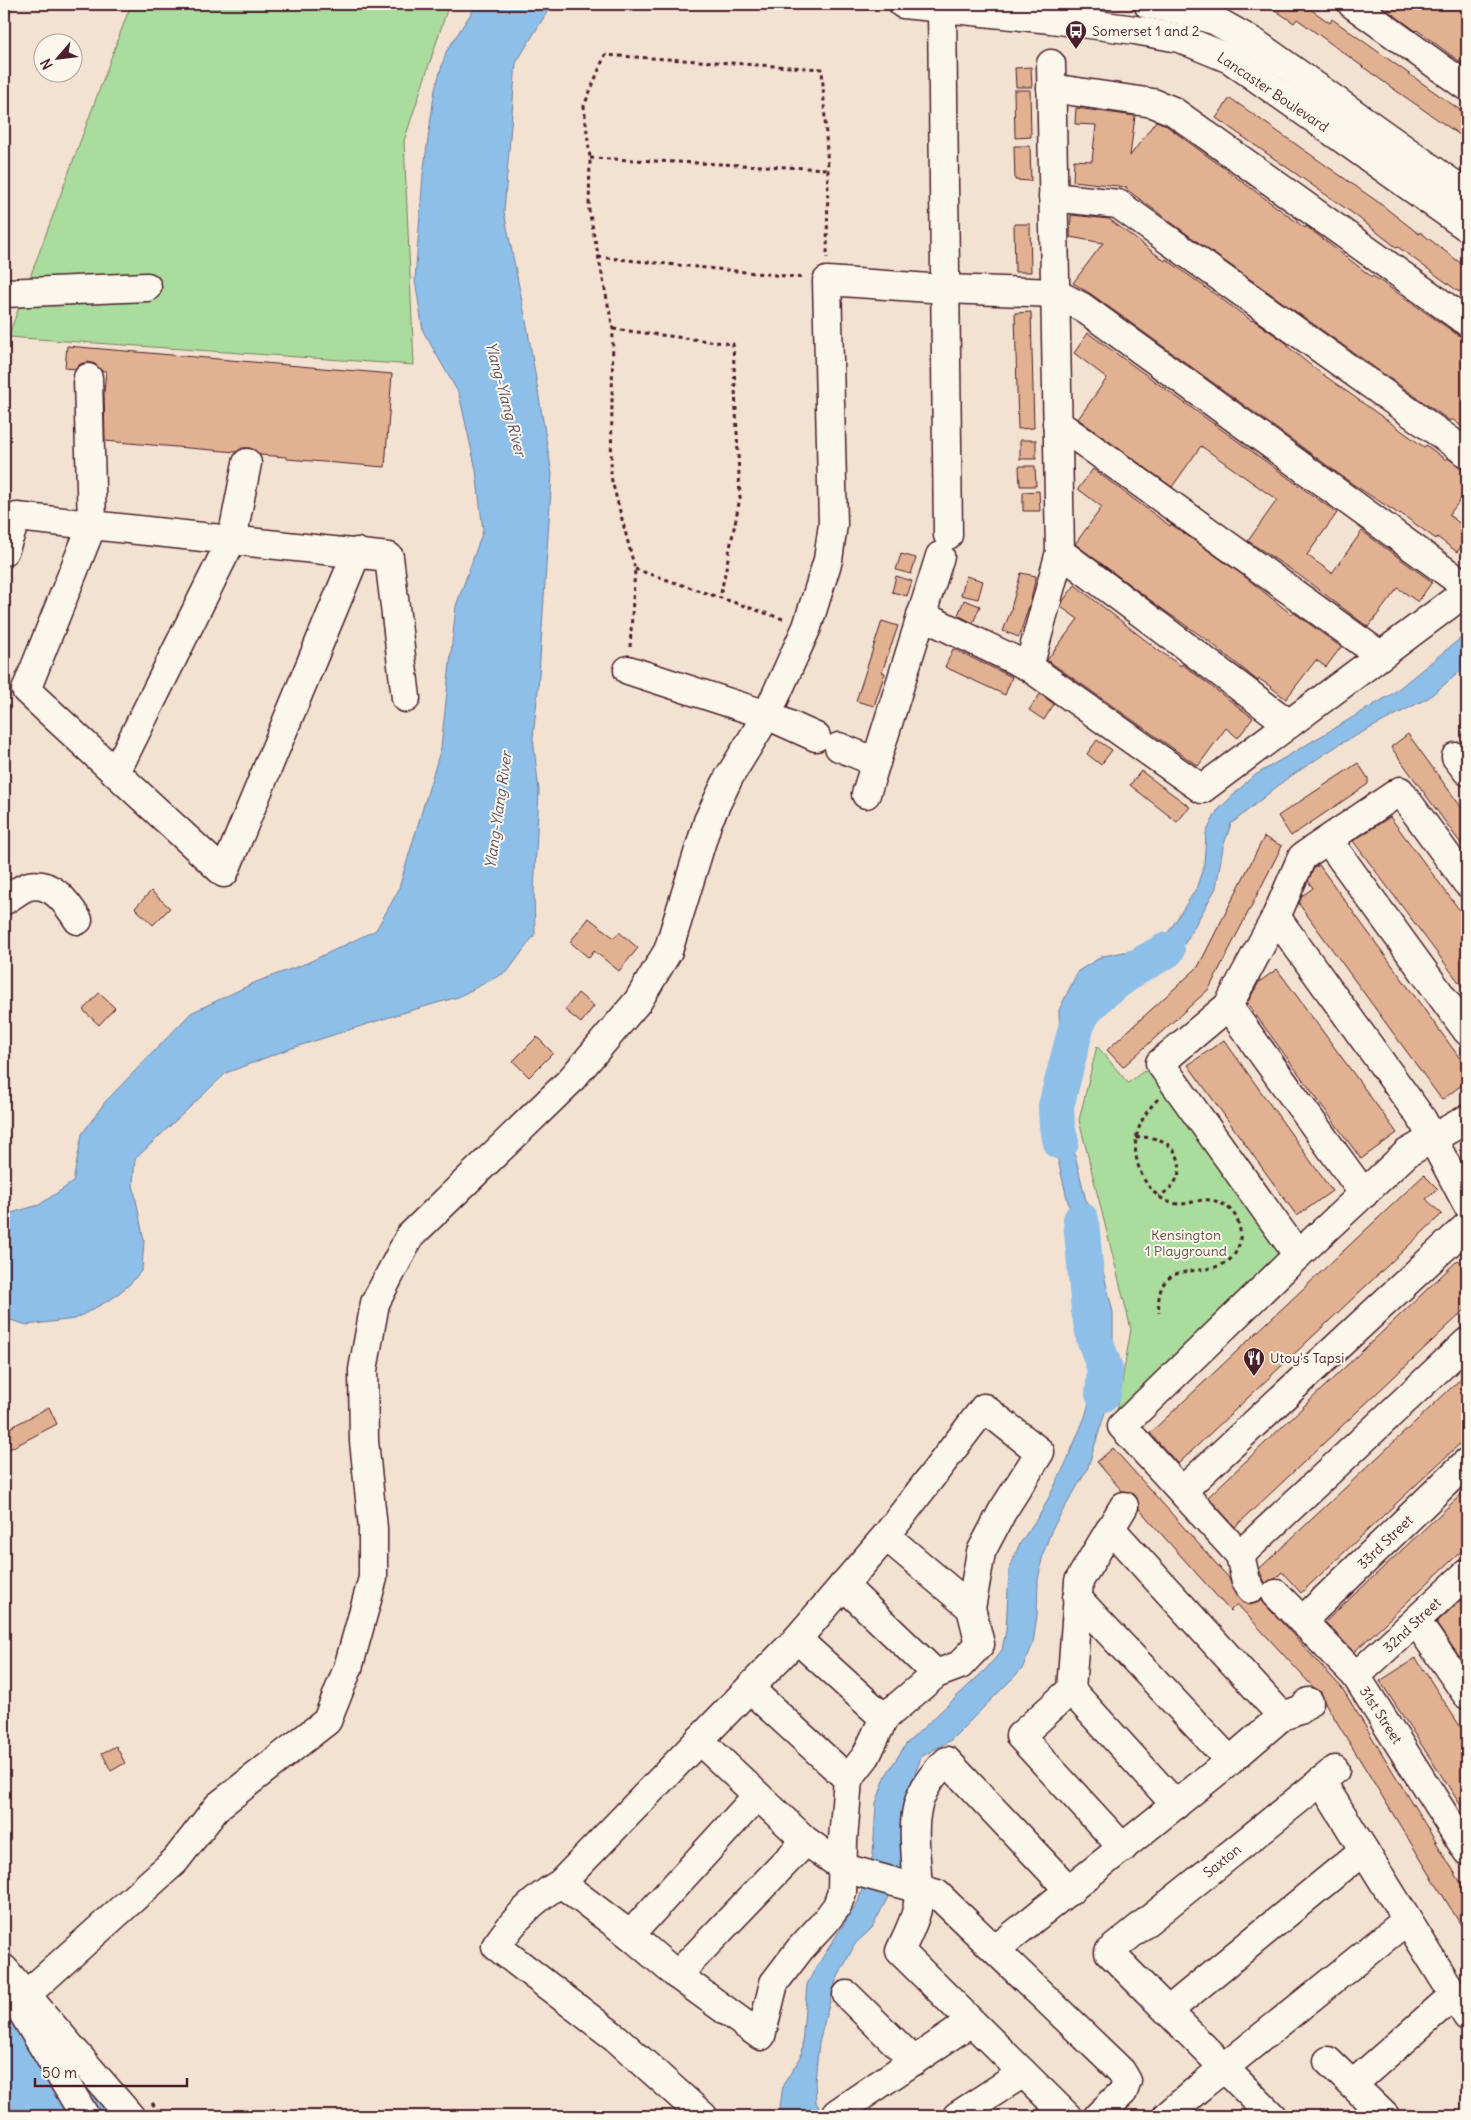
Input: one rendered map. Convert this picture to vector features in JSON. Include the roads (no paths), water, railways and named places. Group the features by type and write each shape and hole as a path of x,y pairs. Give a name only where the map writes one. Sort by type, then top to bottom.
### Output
{"street":[{"name":"Lancaster Boulevard","path":"903,4 1052,19 1135,30 1179,38 1203,46 1230,59 1467,228"},
{"name":"Lancaster Boulevard","path":"1148,4 1185,11 1216,21 1255,43 1467,194"},
{"path":"1339,5 1467,87"},
{"path":"866,794 944,546 945,289 942,8"},
{"path":"1029,666 1060,552 1051,76 1153,103 1174,111 1467,322"},
{"path":"1053,197 1118,204 1467,453"},
{"path":"84,2116 17,2003 175,1861 218,1806 327,1721 348,1668 373,1578 373,1528 364,1441 363,1370 375,1303 410,1236 569,1082 638,1001 668,951 708,821 728,777 767,715 808,627 828,560 833,524 827,281 945,289 1055,293 1082,308 1467,587"},
{"path":"4,293 147,287"},
{"path":"88,378 92,525 26,690 224,873 356,552"},
{"path":"1058,423 1380,655"},
{"path":"116,772 232,539 247,463"},
{"path":"4,551 17,517 389,557 406,698"},
{"path":"1060,552 1289,724"},
{"path":"921,615 1029,666 1202,789 1467,592"},
{"path":"628,670 767,715 876,762"},
{"path":"1298,1255 1160,1063 1228,1006 1276,917 1302,857 1400,790 1467,883"},
{"path":"1328,840 1467,1031"},
{"path":"4,905 29,886 48,887 66,900 78,920"},
{"path":"1276,917 1422,1118 1467,1204"},
{"path":"1228,1006 1364,1194"},
{"path":"1467,1118 1407,1153 1298,1255 1122,1426 1240,1555 1467,1342"},
{"path":"1182,1491 1467,1226"},
{"path":"561,1883 630,1935 677,1975 761,2036 774,1983 837,1906 842,1892 854,1871 843,1840 848,1779 866,1756 884,1718 936,1674 960,1665 980,1644 971,1608 981,1552 1002,1512 1040,1452 984,1408 886,1536 797,1639 561,1883 545,1892 518,1916 496,1946 616,2038 703,2116"},
{"name":"33rd Street","path":"1302,1621 1467,1462"},
{"path":"1123,1848 1020,1736 1071,1690 1079,1581 1118,1517 1282,1716"},
{"path":"886,1536 971,1608"},
{"name":"31st Street","path":"1240,1555 1246,1581 1302,1621 1356,1676 1467,1850"},
{"name":"32nd Street","path":"1356,1676 1467,1573"},
{"path":"843,1585 936,1674"},
{"path":"1077,1598 1230,1761"},
{"path":"1416,1621 1467,1695"},
{"path":"797,1639 884,1718"},
{"path":"750,1689 848,1779"},
{"path":"1071,1690 1176,1805"},
{"path":"996,1949 1176,1805 1282,1716 1300,1710 1310,1702"},
{"path":"698,1740 806,1840 854,1871 937,1894 996,1949 1121,2071 1127,2081 1123,2092 1098,2116"},
{"path":"1067,2116 900,1952 917,1909 908,1885 918,1802 931,1776 947,1761 1070,1891"},
{"name":"Saxton","path":"1168,2011 1109,1952 1328,1775 1364,1850"},
{"path":"630,1935 757,1796"},
{"path":"677,1975 806,1840"},
{"path":"1272,2116 1168,2011 1364,1850 1460,2006 1353,2084"},
{"path":"1167,2116 1407,1920"},
{"path":"4,1968 130,2116"},
{"path":"846,1995 914,2061"},
{"path":"840,2116 837,2113 971,2022"},
{"path":"1328,2062 1385,2116"},
{"path":"957,2116 1023,2073"}],"water":[{"name":"Ylang-Ylang River","path":"477,4 552,4 516,63 504,212 527,326 552,474 538,690 533,738 539,791 534,891 535,934 508,971 458,997 286,1050 226,1073 135,1159 133,1184 144,1241 142,1270 130,1284 113,1298 75,1319 27,1325 4,1318 4,1215 39,1205 73,1182 82,1134 105,1102 191,1013 256,982 307,963 376,930 398,891 441,748 456,606 483,531 476,470 459,394 423,331 415,280 423,175 435,89 446,52"},
{"path":"1467,633 1467,666 1428,698 1340,744 1285,780 1231,824 1223,847 1216,888 1185,943 1171,960 1149,971 1122,976 1097,990 1082,1012 1059,1089 1113,1312 1113,1387 1087,1470 1052,1529 1043,1554 1038,1580 1037,1615 1033,1644 1022,1669 951,1740 921,1757 901,1814 902,1862 889,1895 872,1928 855,1944 836,1981 819,2042 815,2081 816,2102 824,2116 782,2116 780,2107 783,2085 801,2057 807,1984 858,1902 873,1855 876,1803 886,1775 906,1744 986,1669 1002,1650 1006,1630 1009,1570 1019,1545 1042,1511 1065,1465 1085,1417 1095,1381 1098,1343 1095,1301 1083,1265 1044,1094 1060,1043 1059,1010 1078,971 1103,956 1150,947 1166,936 1196,889 1204,865 1206,833 1217,811 1252,777 1392,694"},
{"path":"4,1959 138,2116 4,2116"}],"waterway":[{"path":"1061,1142 1057,1127 1056,1106 1077,1024 1084,1011 1101,993 1132,970 1167,950"},
{"path":"1081,1220 1089,1310 1094,1338 1105,1369 1103,1394"}],"place":[{"name":"Somerset 1 and 2","path":"1076,50"},
{"name":"Utoy's Tapsi","path":"1254,1377"}],"park label":[{"name":"Kensington 1 Playground","path":"1186,1244"}]}
